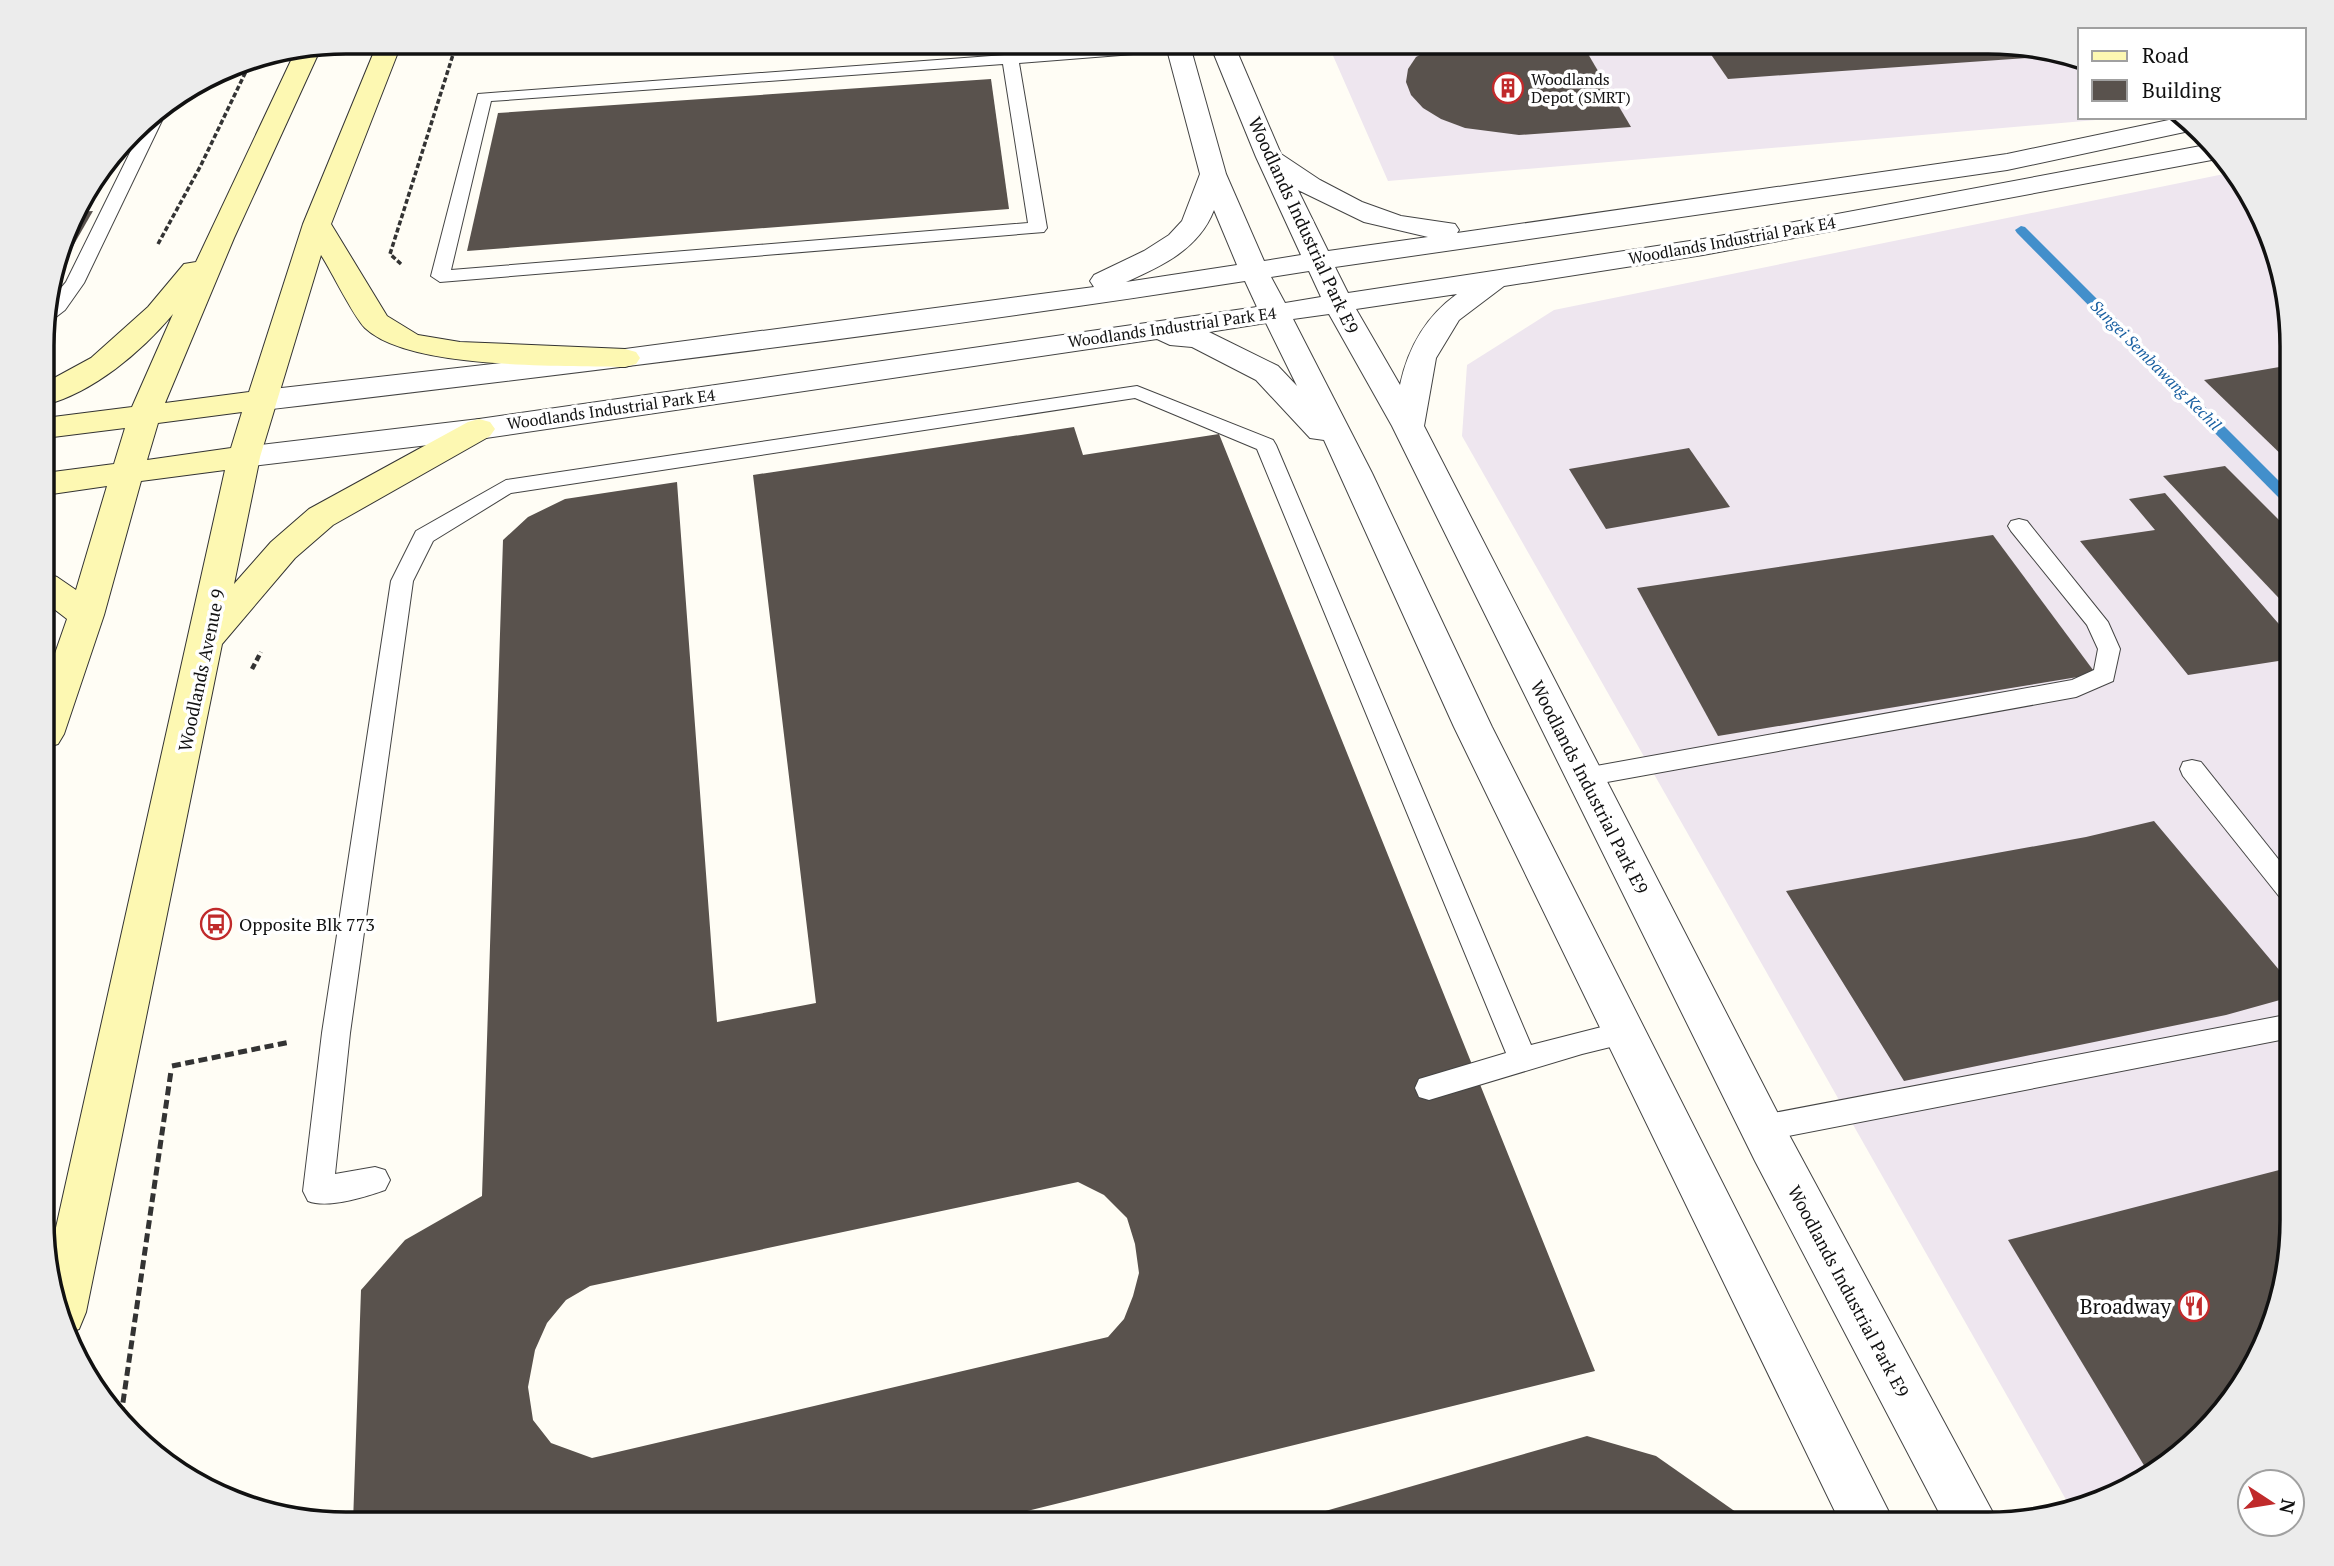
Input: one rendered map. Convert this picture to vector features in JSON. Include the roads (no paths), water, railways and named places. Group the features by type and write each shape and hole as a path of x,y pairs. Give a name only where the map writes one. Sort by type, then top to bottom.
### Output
{"main road":[{"name":"Woodlands Avenue 9","path":"65,1299 208,638 244,457 317,224 385,54"},
{"path":"54,708 86,615 144,416 220,238 304,58"},
{"path":"317,224 376,322 409,342 460,351 625,358"},
{"path":"54,390 102,365 158,313 220,238"},
{"name":"Woodlands Industrial Park E4","path":"54,427 264,400"},
{"path":"208,638 283,550 321,517 479,429"},
{"name":"Woodlands Industrial Park E4","path":"54,483 244,457"},
{"path":"54,592 86,615"}],"street":[{"path":"1180,54 1213,174 1254,271 1356,473 1474,727 1863,1512"},
{"name":"Woodlands Industrial Park E9","path":"1227,54 1269,157 1338,303 1408,426 1763,1128 1967,1512"},
{"name":"Woodlands Industrial Park E4","path":"264,400 625,358 1060,301 1318,261 2007,162 2179,126"},
{"name":"Woodlands Industrial Park E4","path":"244,457 479,429 1276,313 1703,247 2206,153"},
{"path":"1269,157 1331,200 1373,218 1425,229 1511,233"},
{"path":"1060,301 1152,260 1188,232 1195,222 1213,174"},
{"path":"1408,426 1421,358 1448,314 1497,278"},
{"path":"1121,334 1198,338 1267,373 1356,473"}],"lane":[{"path":"1010,59 1038,228 440,276 484,97 1070,54"},
{"path":"57,307 75,283 148,132"},
{"path":"375,1180 318,1191 336,1032 402,581 424,536 506,487 1137,392 1266,445 1522,1059"},
{"path":"1585,777 2076,688 2105,675 2109,649 2097,622 2019,526"},
{"path":"2192,769 2280,879"},
{"path":"1763,1128 2280,1028"},
{"path":"1429,1088 1522,1059 1625,1033"}],"waterway":[{"name":"Sungei Sembawang Kechil","path":"2021,230 2280,490"}],"place":[{"name":"Woodlands Depot (SMRT)","path":"1508,88"},
{"name":"Opposite Blk 773","path":"216,924"},
{"name":"Broadway","path":"2194,1306"}]}
